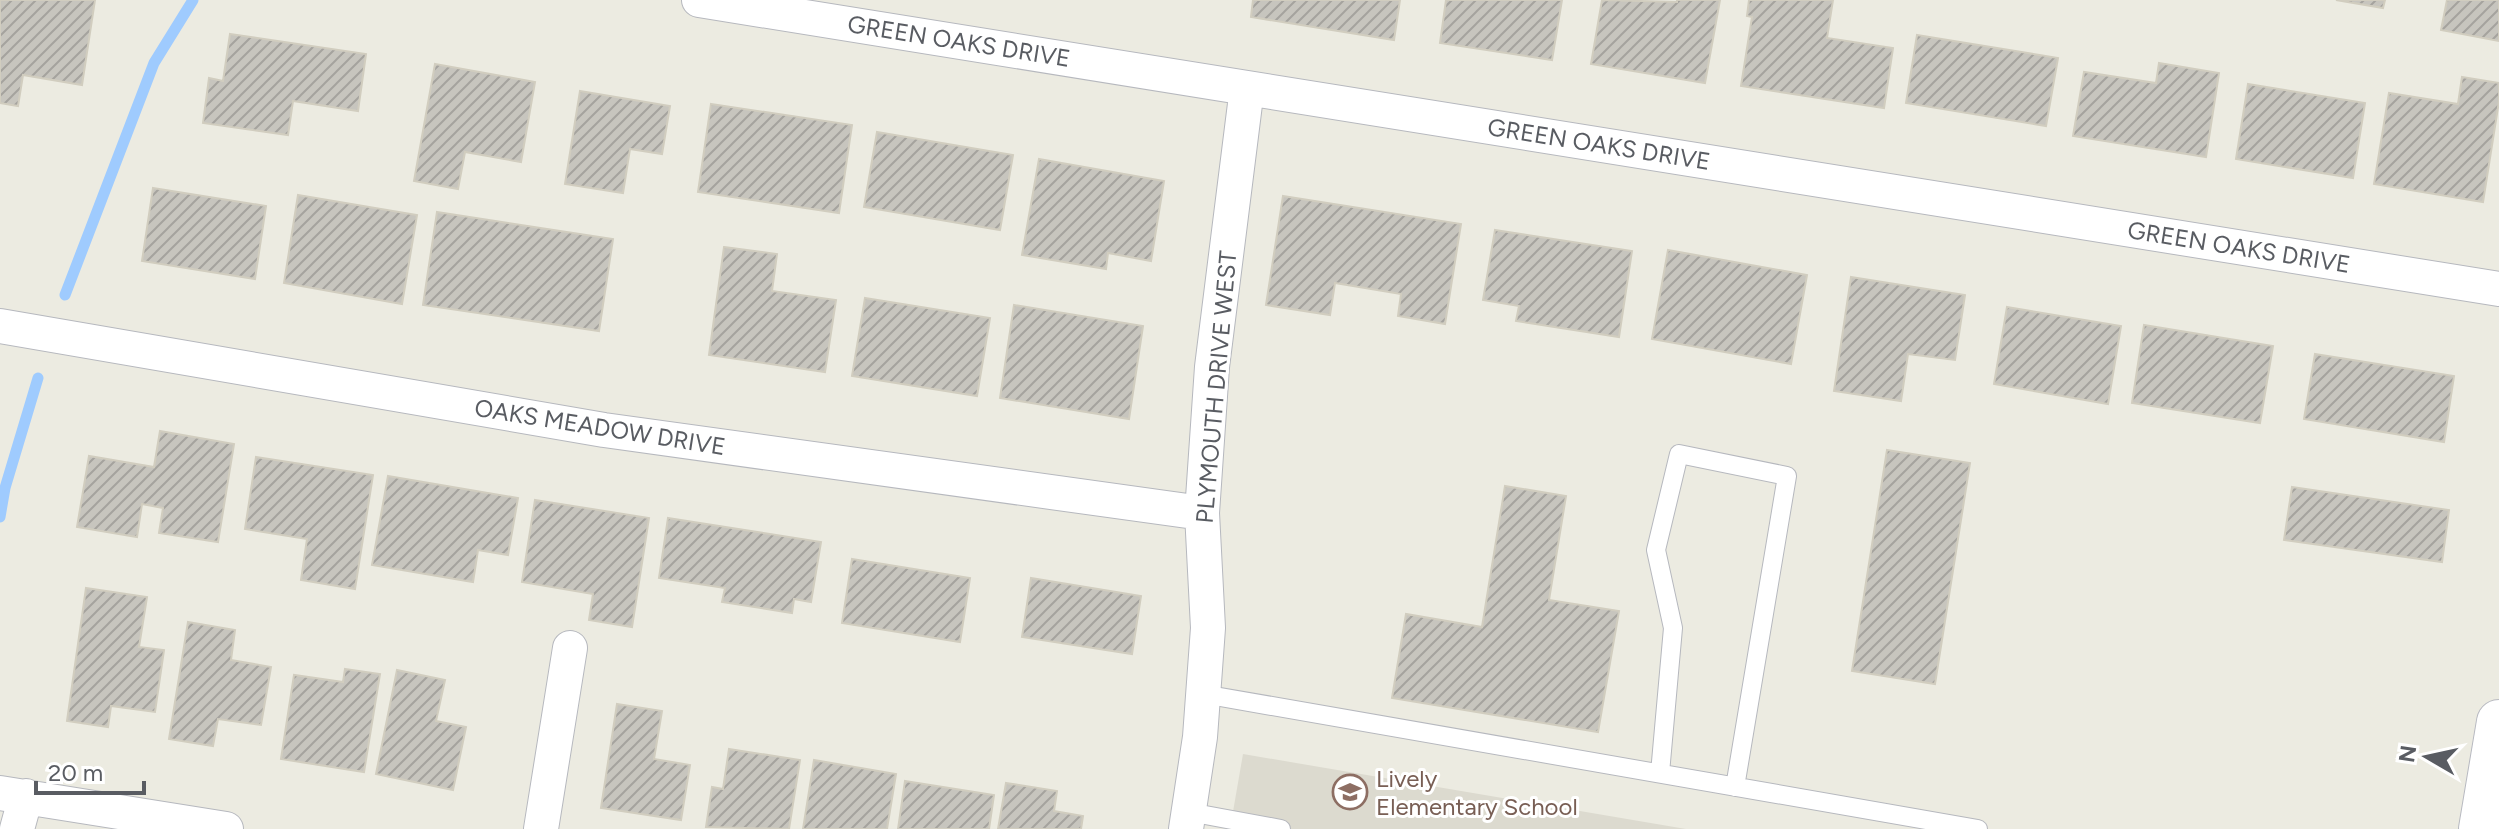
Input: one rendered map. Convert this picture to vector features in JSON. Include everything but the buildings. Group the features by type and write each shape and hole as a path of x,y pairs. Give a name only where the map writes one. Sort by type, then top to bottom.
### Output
{"main road":[{"path":"2488,814 2499,722"}],"street":[{"name":"GREEN OAKS DRIVE","path":"699,0 806,8 1247,88 2499,289"},
{"name":"PLYMOUTH DRIVE WEST","path":"1188,820 1208,628 1202,513 1212,367 1247,88"},
{"name":"OAKS MEADOW DRIVE","path":"0,326 604,430 1202,513"},
{"path":"541,829 570,648"},
{"path":"17,829 13,794 226,829"}],"lane":[{"path":"1660,773 1673,628 1656,550 1679,454 1787,476 1735,787"},
{"path":"1203,694 1978,829"},
{"path":"1188,820 1281,829"}],"shaded area":[{"name":"Lively Elementary School","path":"1243,754 1686,829 1230,829"}],"waterway":[{"path":"65,295 154,63 193,0"},
{"path":"0,517 5,488 38,378"}],"place":[{"name":"Lively Elementary School","path":"1350,792"}]}
